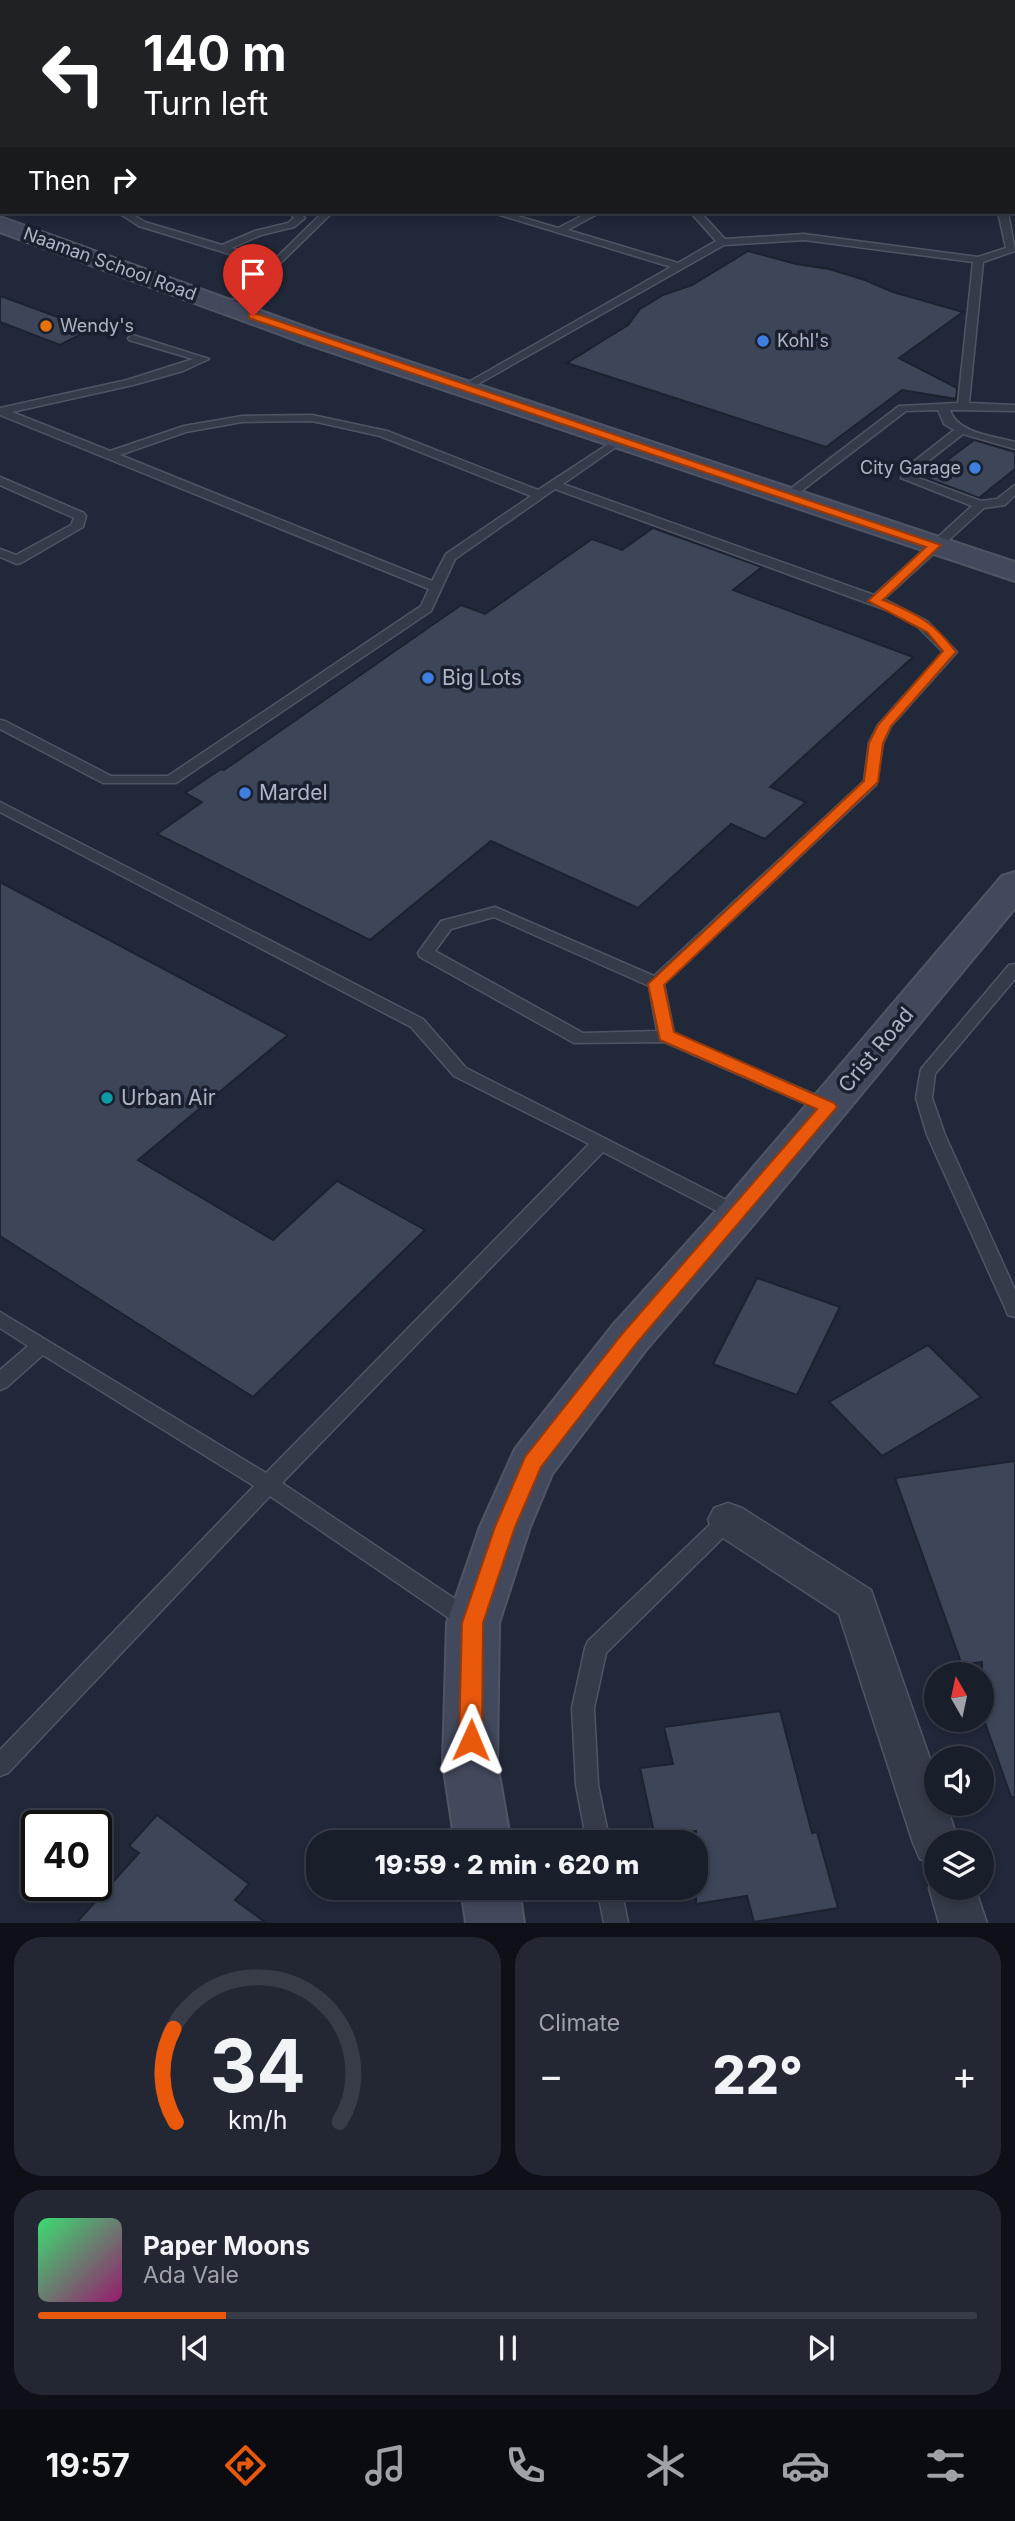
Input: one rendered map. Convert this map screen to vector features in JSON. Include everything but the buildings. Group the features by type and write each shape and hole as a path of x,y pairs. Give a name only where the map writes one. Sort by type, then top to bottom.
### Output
{"main road":[{"name":"Naaman School Road","path":"0,224 231,308 464,388 1015,572"},
{"name":"Crist Road","path":"480,1830 470,1763 473,1623 505,1527 533,1463 629,1338 738,1214 1015,884"},
{"path":"492,1900 495,1923"}],"street":[{"path":"728,1520 856,1603 932,1830"},
{"path":"955,1900 963,1923"}],"lane":[{"path":"129,214 142,224 275,265"},
{"path":"222,248 258,233 284,228 300,218 296,214"},
{"path":"231,308 326,214"},
{"path":"502,214 679,266"},
{"path":"559,230 592,214"},
{"path":"697,214 722,242"},
{"path":"978,260 1011,250 1003,214"},
{"path":"238,254 281,234 284,228"},
{"path":"464,388 722,242 804,237 978,260 1015,261"},
{"path":"963,406 978,260"},
{"path":"0,411 176,371 204,359 133,338"},
{"path":"943,407 948,422 961,430 1015,446"},
{"path":"788,496 903,408 1015,408"},
{"path":"0,411 436,587"},
{"path":"110,455 184,429 242,419 312,418 383,433 539,495"},
{"path":"961,430 907,472 907,478 980,505 1001,502 1015,489"},
{"path":"0,724 108,780 171,780 426,608 450,557 619,440"},
{"path":"0,481 80,516 77,527 17,560 0,553"},
{"path":"554,485 875,601 932,629 950,652 885,725 876,743 871,782 656,984"},
{"path":"875,601 980,505"},
{"path":"0,806 417,1023 460,1072 738,1214"},
{"path":"656,984 495,912 446,925 426,953 580,1039 666,1036 828,1107"},
{"path":"1015,969 927,1073 924,1098 936,1135 1015,1310"},
{"path":"656,984 666,1036"},
{"path":"0,1766 268,1484 601,1143"},
{"path":"0,1319 268,1484 473,1623"},
{"path":"0,1382 40,1346"},
{"path":"596,1830 587,1785 583,1708 596,1648 728,1520"},
{"path":"611,1900 616,1923"}],"place":[{"name":"Wendy's","path":"46,326"},
{"name":"Kohl's","path":"763,341"},
{"name":"City Garage","path":"975,468"},
{"name":"Big Lots","path":"428,678"},
{"name":"Mardel","path":"245,793"},
{"name":"Urban Air","path":"107,1098"}],"route":[{"path":"253,316 935,545 875,601 932,629 950,652 885,725 876,743 871,782 656,984 666,1036 828,1107 629,1338 533,1463 505,1527 473,1623 471,1740"}]}
